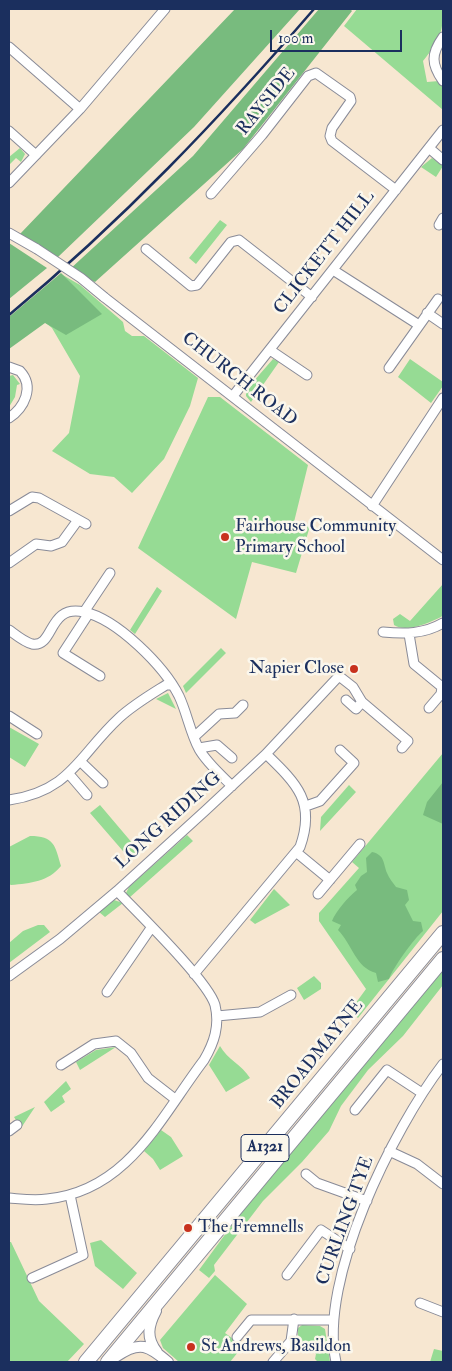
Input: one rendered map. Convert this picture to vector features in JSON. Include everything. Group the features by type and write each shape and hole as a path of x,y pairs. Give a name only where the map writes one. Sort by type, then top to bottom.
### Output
{"main road":[{"name":"BROADMAYNE","path":"86,1362 443,933"},
{"name":"BROADMAYNE","path":"109,1362 443,959"}],"street":[{"path":"9,183 80,109 165,9"},
{"path":"443,37 434,52 433,60 434,68 443,81"},
{"path":"9,47 80,109"},
{"name":"RAYSIDE","path":"211,194 262,135 308,76 316,73 350,98 351,101 332,128 330,136 332,140 396,190"},
{"name":"CLICKETT HILL","path":"233,396 443,130"},
{"path":"9,131 36,155"},
{"path":"429,148 443,160"},
{"name":"CHURCH ROAD","path":"9,233 82,278 372,506 442,557"},
{"path":"146,249 191,286 197,285 231,242 239,240 312,297"},
{"path":"333,270 419,325"},
{"path":"389,368 438,299"},
{"path":"427,313 443,324"},
{"path":"270,350 307,375"},
{"path":"9,367 20,371 25,379 26,386 22,407 9,418"},
{"path":"372,506 443,398"},
{"path":"9,511 32,497 39,498 82,522 62,542 51,546 36,544 9,563"},
{"path":"100,676 63,653 110,572"},
{"path":"9,630 29,643 36,644 43,642 63,612 72,610 86,612 99,618 150,655 179,697 199,748 232,786"},
{"path":"383,632 409,634 422,632 443,623"},
{"path":"409,634 414,664 442,686 441,694 429,708"},
{"name":"LONG RIDING","path":"9,976 60,939 117,891 266,754 339,676 353,687 362,702"},
{"path":"9,800 42,791 69,774 112,725 131,708 166,685 172,685"},
{"path":"346,700 356,709 362,702 408,741 402,748"},
{"path":"194,737 219,714 235,714 243,705"},
{"path":"9,716 38,734"},
{"path":"199,748 217,745 232,758"},
{"path":"306,806 320,801 354,763 340,750"},
{"path":"194,974 296,852 305,834 306,806 293,780 266,754"},
{"path":"81,762 103,783"},
{"path":"69,774 87,795"},
{"path":"318,894 360,844"},
{"path":"296,852 330,880"},
{"path":"9,1198 46,1199 70,1195 90,1188 111,1176 125,1165 175,1099 213,1044 217,1029 217,1016 209,993 194,974 117,891"},
{"path":"107,992 152,928"},
{"path":"217,1016 260,1012 291,995"},
{"path":"61,1065 94,1044 116,1041 131,1053 148,1078 175,1099"},
{"name":"CURLING TYE","path":"336,1362 333,1342 333,1320 338,1290 366,1201 389,1151 422,1093 443,1065"},
{"path":"355,1110 387,1070 422,1093"},
{"path":"9,1131 17,1125"},
{"name":"CURLING TYE","path":"389,1151 417,1164 443,1184"},
{"path":"306,1174 317,1183 366,1201"},
{"path":"32,1278 84,1255 70,1195"},
{"path":"287,1275 321,1230 350,1249"},
{"path":"158,1353 150,1340 149,1329 150,1322 166,1295"},
{"path":"420,1304 443,1312"},
{"path":"273,1362 291,1341 294,1319"},
{"path":"237,1337 251,1320 333,1320"},
{"path":"109,1362 133,1347 146,1346 168,1362"}],"green space":[{"path":"235,9 300,9 194,127 58,257 20,234"},
{"path":"319,9 350,9 352,11 243,149 95,282 69,270 193,156"},
{"path":"357,9 443,9 441,32 433,48 423,61 427,82 439,81 443,86 443,110 344,26"},
{"path":"20,148 25,154 21,162 16,158 9,165 9,157"},
{"path":"432,158 443,166 436,177 421,167"},
{"path":"220,220 227,225 196,264 189,258"},
{"path":"9,243 47,268 9,299"},
{"path":"61,273 102,314 66,335 45,323 9,349 9,317"},
{"path":"61,274 80,285 123,322 125,331 132,336 144,336 198,378 190,406 164,459 132,493 114,477 90,474 52,451 69,433 80,376 52,328 25,306"},
{"path":"273,359 279,362 251,402 246,396 246,390"},
{"path":"410,359 443,382 443,386 431,403 398,377"},
{"path":"13,375 20,384 17,385 15,397 9,407 9,376"},
{"path":"208,397 220,397 308,465 294,522 310,526 296,573 252,562 236,619 138,548"},
{"path":"443,584 443,615 441,617 411,628 394,625 393,619 400,614 410,621"},
{"path":"157,587 162,591 135,634 130,630"},
{"path":"221,648 226,653 186,693 183,686"},
{"path":"168,693 176,709 156,699"},
{"path":"9,727 39,744 25,767 9,757"},
{"path":"443,753 443,911 358,1018 350,1011 366,989 319,921 319,913 359,868 352,862"},
{"path":"443,782 443,824 423,815 427,802"},
{"path":"349,785 356,792 320,831 321,817"},
{"path":"100,805 139,851 129,858 90,813"},
{"path":"187,835 193,841 129,898 126,893 129,887"},
{"path":"30,836 38,836 49,840 55,847 61,866 45,879 11,885 9,884 9,847"},
{"path":"372,852 381,857 388,875 396,887 407,890 409,900 405,905 413,921 421,922 423,931 394,968 389,979 378,982 376,973 369,970 359,961 338,930 341,925 332,921 343,904 357,890 355,885 361,876 367,872 366,858"},
{"path":"274,889 290,905 255,924 250,920"},
{"path":"114,900 123,903 105,917 99,912"},
{"path":"38,925 44,925 50,932 9,963 9,943 23,931"},
{"path":"443,965 443,985 403,1036 368,1070 341,1106 329,1131 302,1162 263,1201 214,1265 215,1271 209,1278 199,1270 254,1195"},
{"path":"314,976 321,983 321,989 304,1000 297,988"},
{"path":"220,1046 250,1078 226,1092 209,1065"},
{"path":"116,1047 80,1070 76,1062 96,1050"},
{"path":"66,1081 71,1089 62,1096 65,1102 51,1112 44,1102"},
{"path":"35,1107 21,1128 14,1117"},
{"path":"161,1130 171,1137 183,1156 160,1170 153,1159 144,1151"},
{"path":"101,1240 137,1273 123,1289 95,1266 90,1243"},
{"path":"9,1242 11,1242 39,1301 84,1344 67,1362 9,1362"},
{"path":"215,1275 247,1304 225,1333 243,1346 230,1362 179,1362 163,1348 160,1340"},
{"path":"302,1325 320,1326 325,1329 330,1362 318,1362 315,1359 316,1354 298,1338 298,1328"},
{"path":"434,1349 443,1351 443,1362 430,1362"}],"railway":[{"path":"9,315 91,243 168,168 242,90 314,9"}],"place":[{"name":"Fairhouse Community Primary School","path":"225,537"},
{"name":"Napier Close","path":"354,669"},
{"name":"The Fremnells","path":"188,1228"},
{"name":"St Andrews, Basildon","path":"191,1347"}]}
